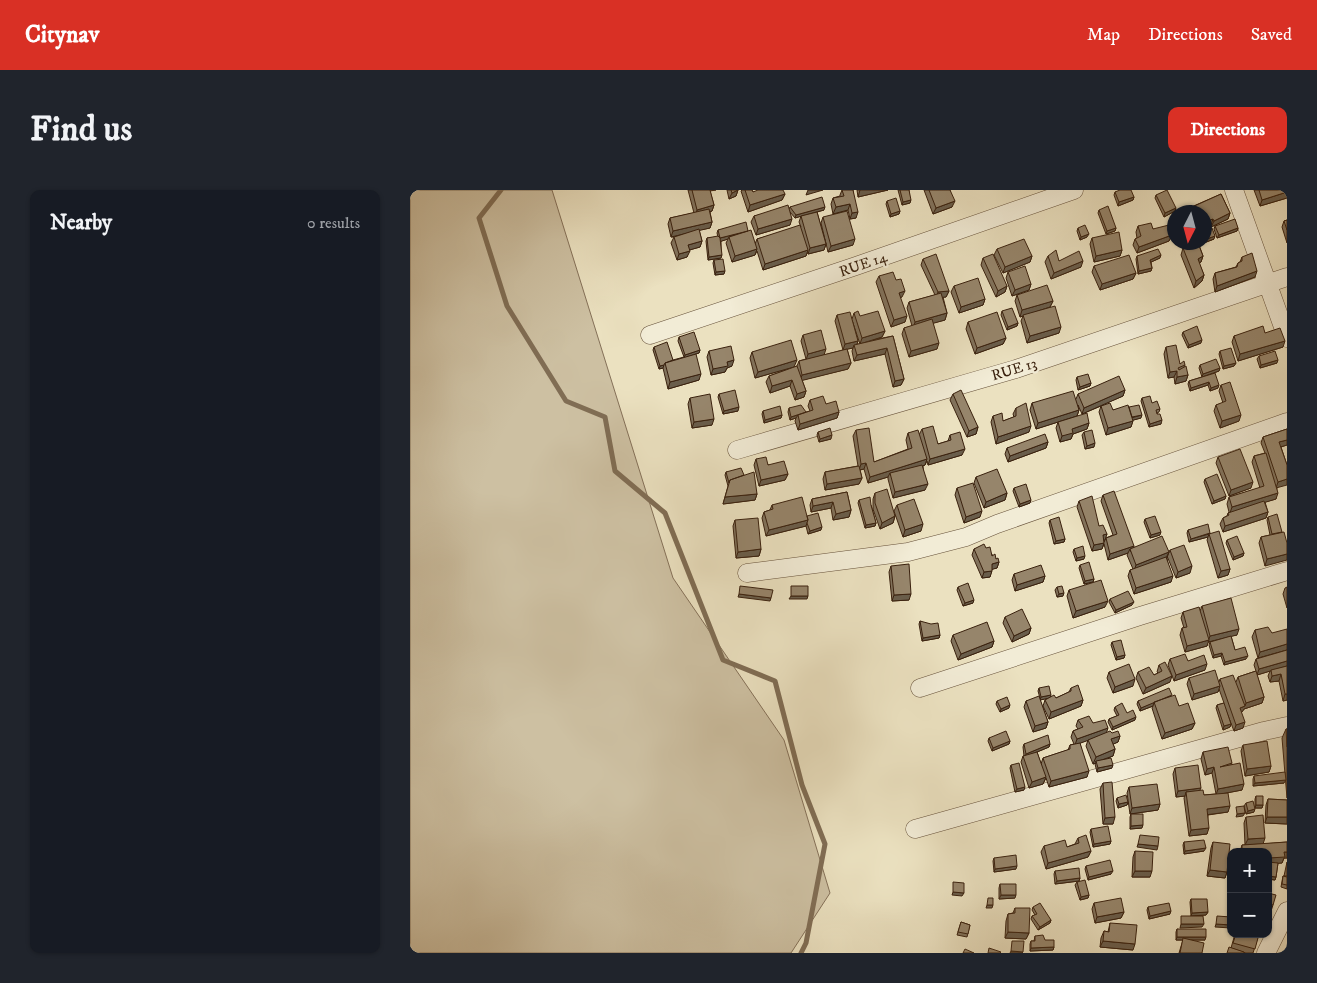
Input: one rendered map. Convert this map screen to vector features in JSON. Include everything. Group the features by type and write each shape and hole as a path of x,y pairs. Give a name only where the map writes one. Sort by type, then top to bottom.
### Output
{"street":[{"name":"RUE 14","path":"650,335 1074,190"},
{"path":"1234,190 1287,338"},
{"name":"RUE 13","path":"736,450 1016,369 1287,277"},
{"path":"747,572 908,552 966,537 997,524 1287,422"},
{"path":"920,688 1140,616 1287,571"},
{"path":"915,829 1287,726"},
{"path":"1266,953 1287,911"}],"shaded area":[{"path":"410,190 552,190 673,578 784,740 830,893 791,953 410,953"}],"building":[{"path":"692,190 710,190 714,205 697,210"},
{"path":"745,190 752,190 753,192 758,190 783,190 785,194 750,205"},
{"path":"842,190 853,190 858,212 852,213 850,204 836,207 833,198 844,196"},
{"path":"900,190 909,190 911,200 903,202"},
{"path":"929,190 950,190 955,201 936,208"},
{"path":"1131,190 1134,197 1119,202 1115,192"},
{"path":"1167,190 1174,205 1167,205 1167,212 1165,213 1156,195"},
{"path":"1259,190 1287,190 1287,192 1262,200"},
{"path":"1221,194 1230,213 1214,221 1212,219 1212,205 1197,205"},
{"path":"822,197 825,207 796,215 790,207"},
{"path":"896,198 900,211 891,214 887,201"},
{"path":"788,205 792,219 758,229 754,216"},
{"path":"1108,206 1116,228 1107,231 1099,210"},
{"path":"709,209 712,222 673,231 670,218"},
{"path":"847,211 855,239 831,246 823,217"},
{"path":"817,212 826,244 810,248 801,216"},
{"path":"1235,219 1238,228 1219,235 1215,226"},
{"path":"746,222 748,231 720,238 718,230"},
{"path":"1151,223 1153,229 1167,226 1167,237 1139,247 1135,239 1141,236 1138,226"},
{"path":"800,225 808,250 765,264 757,239"},
{"path":"1085,225 1089,234 1081,237 1078,228"},
{"path":"699,229 702,241 688,245 690,251 679,254 674,237"},
{"path":"751,230 757,249 735,256 729,237"},
{"path":"1119,232 1122,250 1096,256 1092,238"},
{"path":"718,236 720,238 722,255 709,257 707,238"},
{"path":"1024,239 1032,256 1005,267 997,249"},
{"path":"1158,249 1161,255 1150,260 1152,268 1139,271 1137,256"},
{"path":"1056,250 1059,261 1079,251 1083,261 1054,273 1048,256"},
{"path":"1184,250 1201,250 1203,256 1198,259 1204,275 1196,281"},
{"path":"1252,253 1257,271 1217,286 1215,273 1237,267 1238,263 1242,261 1242,257"},
{"path":"936,254 949,291 938,292 923,259"},
{"path":"993,254 1007,286 998,291 983,258"},
{"path":"1129,255 1136,273 1102,284 1094,266"},
{"path":"723,259 725,271 716,272 714,260"},
{"path":"1025,266 1031,284 1015,290 1008,272"},
{"path":"893,272 896,280 901,279 905,291 899,293 907,316 894,320 879,276"},
{"path":"978,278 985,299 961,307 954,286"},
{"path":"1047,285 1053,301 1022,310 1017,295"},
{"path":"941,293 947,313 915,322 909,302"},
{"path":"1055,306 1061,327 1030,336 1023,315"},
{"path":"1012,308 1018,323 1008,327 1002,311"},
{"path":"858,311 860,316 878,311 885,331 862,338 854,313"},
{"path":"850,312 858,341 845,344 837,315"},
{"path":"997,312 1006,338 977,348 968,322"},
{"path":"932,319 939,343 911,351 904,328"},
{"path":"1197,326 1202,340 1189,345 1183,332"},
{"path":"1263,326 1265,333 1280,328 1285,341 1240,354 1234,336"},
{"path":"821,330 826,349 808,354 803,335"},
{"path":"694,332 700,350 685,355 679,337"},
{"path":"893,336 904,379 895,381 887,348 857,355 854,345"},
{"path":"791,340 797,360 758,372 752,352"},
{"path":"667,342 673,360 660,366 654,347"},
{"path":"1176,345 1180,364 1184,361 1185,365 1178,368 1179,370 1186,366 1188,375 1177,377 1177,371 1170,372 1166,347"},
{"path":"731,346 734,360 727,362 728,366 713,369 709,351"},
{"path":"1231,348 1236,363 1224,366 1220,351"},
{"path":"847,349 851,363 802,375 799,361"},
{"path":"1275,351 1278,360 1261,365 1259,356"},
{"path":"696,354 701,374 670,382 665,363"},
{"path":"1216,359 1220,368 1203,374 1200,365"},
{"path":"797,366 806,391 797,394 792,380 772,386 769,376"},
{"path":"1215,373 1219,385 1211,388 1209,382 1191,388 1189,381"},
{"path":"1088,374 1091,383 1080,387 1077,377"},
{"path":"1119,376 1125,390 1084,408 1078,394"},
{"path":"1230,382 1241,415 1222,421 1216,405 1226,401 1221,385"},
{"path":"735,390 739,407 724,411 719,394"},
{"path":"961,390 978,427 969,431 953,394"},
{"path":"1073,391 1079,410 1038,423 1032,403"},
{"path":"710,394 714,419 694,422 690,398"},
{"path":"823,396 826,404 836,401 839,412 800,424 798,415 813,410 810,400"},
{"path":"1150,396 1152,403 1157,401 1160,409 1156,410 1157,414 1160,414 1162,420 1150,424 1142,398"},
{"path":"1026,403 1031,426 998,437 993,416 1002,413 1003,421 1016,416 1016,408"},
{"path":"1110,403 1113,410 1128,405 1133,421 1108,428 1101,406"},
{"path":"801,405 806,412 791,417 789,408"},
{"path":"1139,405 1142,415 1132,417 1129,407"},
{"path":"780,406 782,415 765,420 763,411"},
{"path":"1087,413 1089,423 1072,429 1073,433 1062,436 1058,422"},
{"path":"933,426 938,444 951,440 950,435 960,432 965,449 930,459 922,429"},
{"path":"830,428 832,435 820,439 818,432"},
{"path":"869,428 874,462 912,448 908,433 918,430 927,459 870,477 866,463 861,464 856,430"},
{"path":"1287,429 1287,440 1279,442 1287,465 1287,479 1278,482 1263,437"},
{"path":"1092,430 1095,443 1087,446 1084,432"},
{"path":"1045,434 1048,442 1010,456 1007,448"},
{"path":"1240,449 1253,482 1231,490 1218,457"},
{"path":"1266,453 1278,493 1232,507 1229,497 1264,486 1254,456"},
{"path":"766,457 768,465 784,461 788,474 761,480 756,459"},
{"path":"922,465 928,484 895,492 890,473"},
{"path":"859,466 862,478 827,484 825,472"},
{"path":"741,468 744,475 730,480 729,483 726,472"},
{"path":"997,469 1007,493 986,502 976,477"},
{"path":"754,472 757,494 725,497 730,480"},
{"path":"1217,474 1226,496 1214,501 1205,479"},
{"path":"973,483 982,511 966,517 957,488"},
{"path":"1026,484 1031,500 1020,504 1014,488"},
{"path":"887,489 895,516 882,523 875,503 875,493"},
{"path":"1114,491 1134,546 1110,554 1106,538 1117,534 1103,495"},
{"path":"847,492 851,510 836,514 833,502 813,506 812,499"},
{"path":"1092,496 1099,526 1103,525 1107,534 1103,535 1104,543 1094,545 1079,501"},
{"path":"802,497 808,520 769,530 764,512 773,509 772,505"},
{"path":"870,497 876,523 866,525 859,500"},
{"path":"914,499 923,524 905,530 897,505"},
{"path":"1264,501 1268,512 1225,526 1223,518 1229,515 1228,513"},
{"path":"818,513 822,527 810,531 807,516"},
{"path":"1277,514 1282,532 1272,534 1268,517"},
{"path":"1155,516 1161,532 1151,535 1145,519"},
{"path":"1059,517 1065,539 1056,541 1050,520"},
{"path":"758,518 761,549 738,552 735,520"},
{"path":"1208,524 1210,533 1191,539 1188,530"},
{"path":"1219,531 1230,569 1221,571 1209,534"},
{"path":"1284,532 1287,554 1267,559 1261,537"},
{"path":"1162,536 1169,552 1136,565 1130,549"},
{"path":"1237,536 1244,553 1234,557 1227,540"},
{"path":"984,544 986,548 990,547 992,556 995,554 996,559 998,558 999,562 992,564 992,571 984,572 974,549"},
{"path":"1184,545 1192,566 1178,572 1170,550"},
{"path":"1083,546 1085,556 1077,558 1074,549"},
{"path":"1166,557 1173,576 1136,588 1130,570"},
{"path":"1089,562 1094,579 1085,581 1080,565"},
{"path":"909,564 911,594 894,595 891,566"},
{"path":"1041,565 1045,576 1017,585 1014,574"},
{"path":"1101,580 1108,601 1076,611 1069,590"},
{"path":"968,583 974,600 965,603 958,587"},
{"path":"740,586 773,590 771,598 739,594"},
{"path":"791,586 808,586 808,596 791,596"},
{"path":"1062,586 1064,593 1059,594 1057,587"},
{"path":"1128,591 1134,602 1116,610 1110,599"},
{"path":"1231,598 1239,629 1210,636 1202,606"},
{"path":"1199,607 1209,640 1187,646 1182,628 1187,627 1183,612"},
{"path":"1022,609 1031,628 1014,636 1005,617"},
{"path":"920,621 931,624 938,623 940,635 923,638"},
{"path":"987,622 994,641 961,654 953,635"},
{"path":"1268,627 1272,633 1287,629 1287,644 1260,652 1255,630"},
{"path":"1231,636 1235,650 1245,647 1248,656 1225,662 1222,653 1214,655 1210,642"},
{"path":"1121,640 1125,655 1117,657 1112,642"},
{"path":"1287,650 1287,661 1259,669 1256,659"},
{"path":"1185,654 1188,661 1204,655 1207,664 1176,675 1170,659"},
{"path":"1165,662 1172,676 1146,688 1138,672 1149,667 1154,675 1162,671 1159,665"},
{"path":"1129,664 1135,679 1115,687 1109,672"},
{"path":"1287,666 1287,694 1285,694 1281,674 1272,676 1271,670"},
{"path":"1215,670 1220,686 1194,694 1189,678"},
{"path":"1256,671 1264,697 1246,703 1238,677"},
{"path":"1233,675 1245,706 1240,708 1245,722 1236,725 1220,679"},
{"path":"1078,685 1083,700 1051,712 1045,700 1054,695 1056,698 1071,691 1071,688"},
{"path":"1049,686 1051,695 1041,697 1039,688"},
{"path":"1169,688 1172,695 1141,708 1138,701"},
{"path":"1175,695 1179,706 1188,703 1195,723 1165,733 1154,702"},
{"path":"1039,696 1048,722 1035,726 1026,701"},
{"path":"1007,697 1010,705 1001,709 997,701"},
{"path":"1122,703 1127,713 1133,710 1136,717 1113,727 1109,719 1119,715 1115,707"},
{"path":"1224,703 1231,724 1224,726 1217,705"},
{"path":"1089,716 1093,723 1105,720 1108,728 1077,739 1073,731 1083,727 1078,720"},
{"path":"1006,731 1010,741 993,748 989,738"},
{"path":"1110,731 1112,733 1118,731 1120,736 1111,739 1115,749 1096,757 1088,740"},
{"path":"1048,735 1050,744 1026,754 1024,744"},
{"path":"1267,741 1271,766 1247,769 1243,745"},
{"path":"1080,743 1089,771 1051,781 1043,758 1070,749 1070,745"},
{"path":"1228,747 1232,763 1220,767 1240,763 1244,784 1218,789 1214,767 1207,769 1203,752"},
{"path":"1037,752 1046,777 1032,782 1023,756"},
{"path":"1111,758 1113,765 1098,768 1096,761"},
{"path":"1019,763 1025,787 1017,789 1011,765"},
{"path":"1198,765 1201,788 1178,791 1175,768"},
{"path":"1285,772 1286,780 1255,783 1254,776"},
{"path":"1112,782 1115,817 1105,818 1103,783"},
{"path":"1157,784 1160,804 1132,808 1129,787"},
{"path":"1203,790 1204,795 1228,793 1230,806 1207,809 1209,828 1191,830 1186,792"},
{"path":"1126,795 1128,802 1119,804 1117,798"},
{"path":"1256,796 1263,796 1263,805 1256,805"},
{"path":"1268,799 1287,800 1287,817 1267,817"},
{"path":"1253,801 1255,809 1248,811 1246,803"},
{"path":"1244,806 1245,813 1237,814 1236,807"},
{"path":"1131,814 1143,814 1143,825 1131,826"},
{"path":"1263,815 1265,838 1248,839 1246,817"},
{"path":"1108,826 1111,841 1094,844 1091,829"},
{"path":"1086,835 1091,851 1048,863 1044,846 1065,840 1067,847 1079,843 1078,838"},
{"path":"1140,835 1159,837 1158,846 1138,844"},
{"path":"1204,840 1206,848 1185,851 1184,842"},
{"path":"1213,842 1230,844 1230,848 1227,848 1227,872 1210,870"},
{"path":"1287,842 1287,852 1284,852 1285,857 1272,858 1272,848 1242,848 1242,845"},
{"path":"1135,851 1153,852 1152,871 1135,871"},
{"path":"1016,855 1017,866 995,869 994,858"},
{"path":"1110,860 1113,871 1089,877 1086,866"},
{"path":"1272,862 1278,863 1276,877 1272,876"},
{"path":"1079,868 1080,878 1057,881 1055,871"},
{"path":"1283,876 1287,877 1287,885 1282,884"},
{"path":"1085,880 1089,895 1081,897 1077,882"},
{"path":"953,882 964,883 964,893 953,892"},
{"path":"1000,884 1016,884 1016,895 1001,895"},
{"path":"1272,894 1276,895 1272,905"},
{"path":"988,898 993,898 993,905 987,905"},
{"path":"1121,898 1124,912 1097,917 1094,903"},
{"path":"1191,899 1207,899 1208,912 1192,913"},
{"path":"1040,903 1051,920 1040,927 1032,916 1037,914 1033,907"},
{"path":"1169,903 1171,911 1150,916 1148,907"},
{"path":"1015,908 1030,908 1029,933 1008,932 1008,914 1015,913"},
{"path":"1181,916 1203,916 1204,924 1181,924"},
{"path":"1217,916 1227,917 1227,925 1216,924"},
{"path":"961,922 970,925 968,934 958,932"},
{"path":"1110,923 1137,925 1135,944 1103,941 1104,931 1109,932"},
{"path":"1177,929 1206,929 1206,937 1177,937"},
{"path":"1043,935 1045,940 1054,940 1054,947 1031,948 1031,941 1035,941 1035,936"},
{"path":"1183,938 1204,943 1202,953 1180,953"},
{"path":"1235,938 1258,938 1255,949 1233,943"},
{"path":"1012,941 1024,941 1023,952 1011,951"},
{"path":"1229,947 1244,952 1244,953 1227,953"},
{"path":"989,948 1001,952 988,953"},
{"path":"965,949 974,953 963,953"}],"waterway":[{"path":"501,190 479,218 507,306 566,401 605,417 615,471 665,513 723,660 775,681 802,785 825,844 806,943 801,953"}]}
